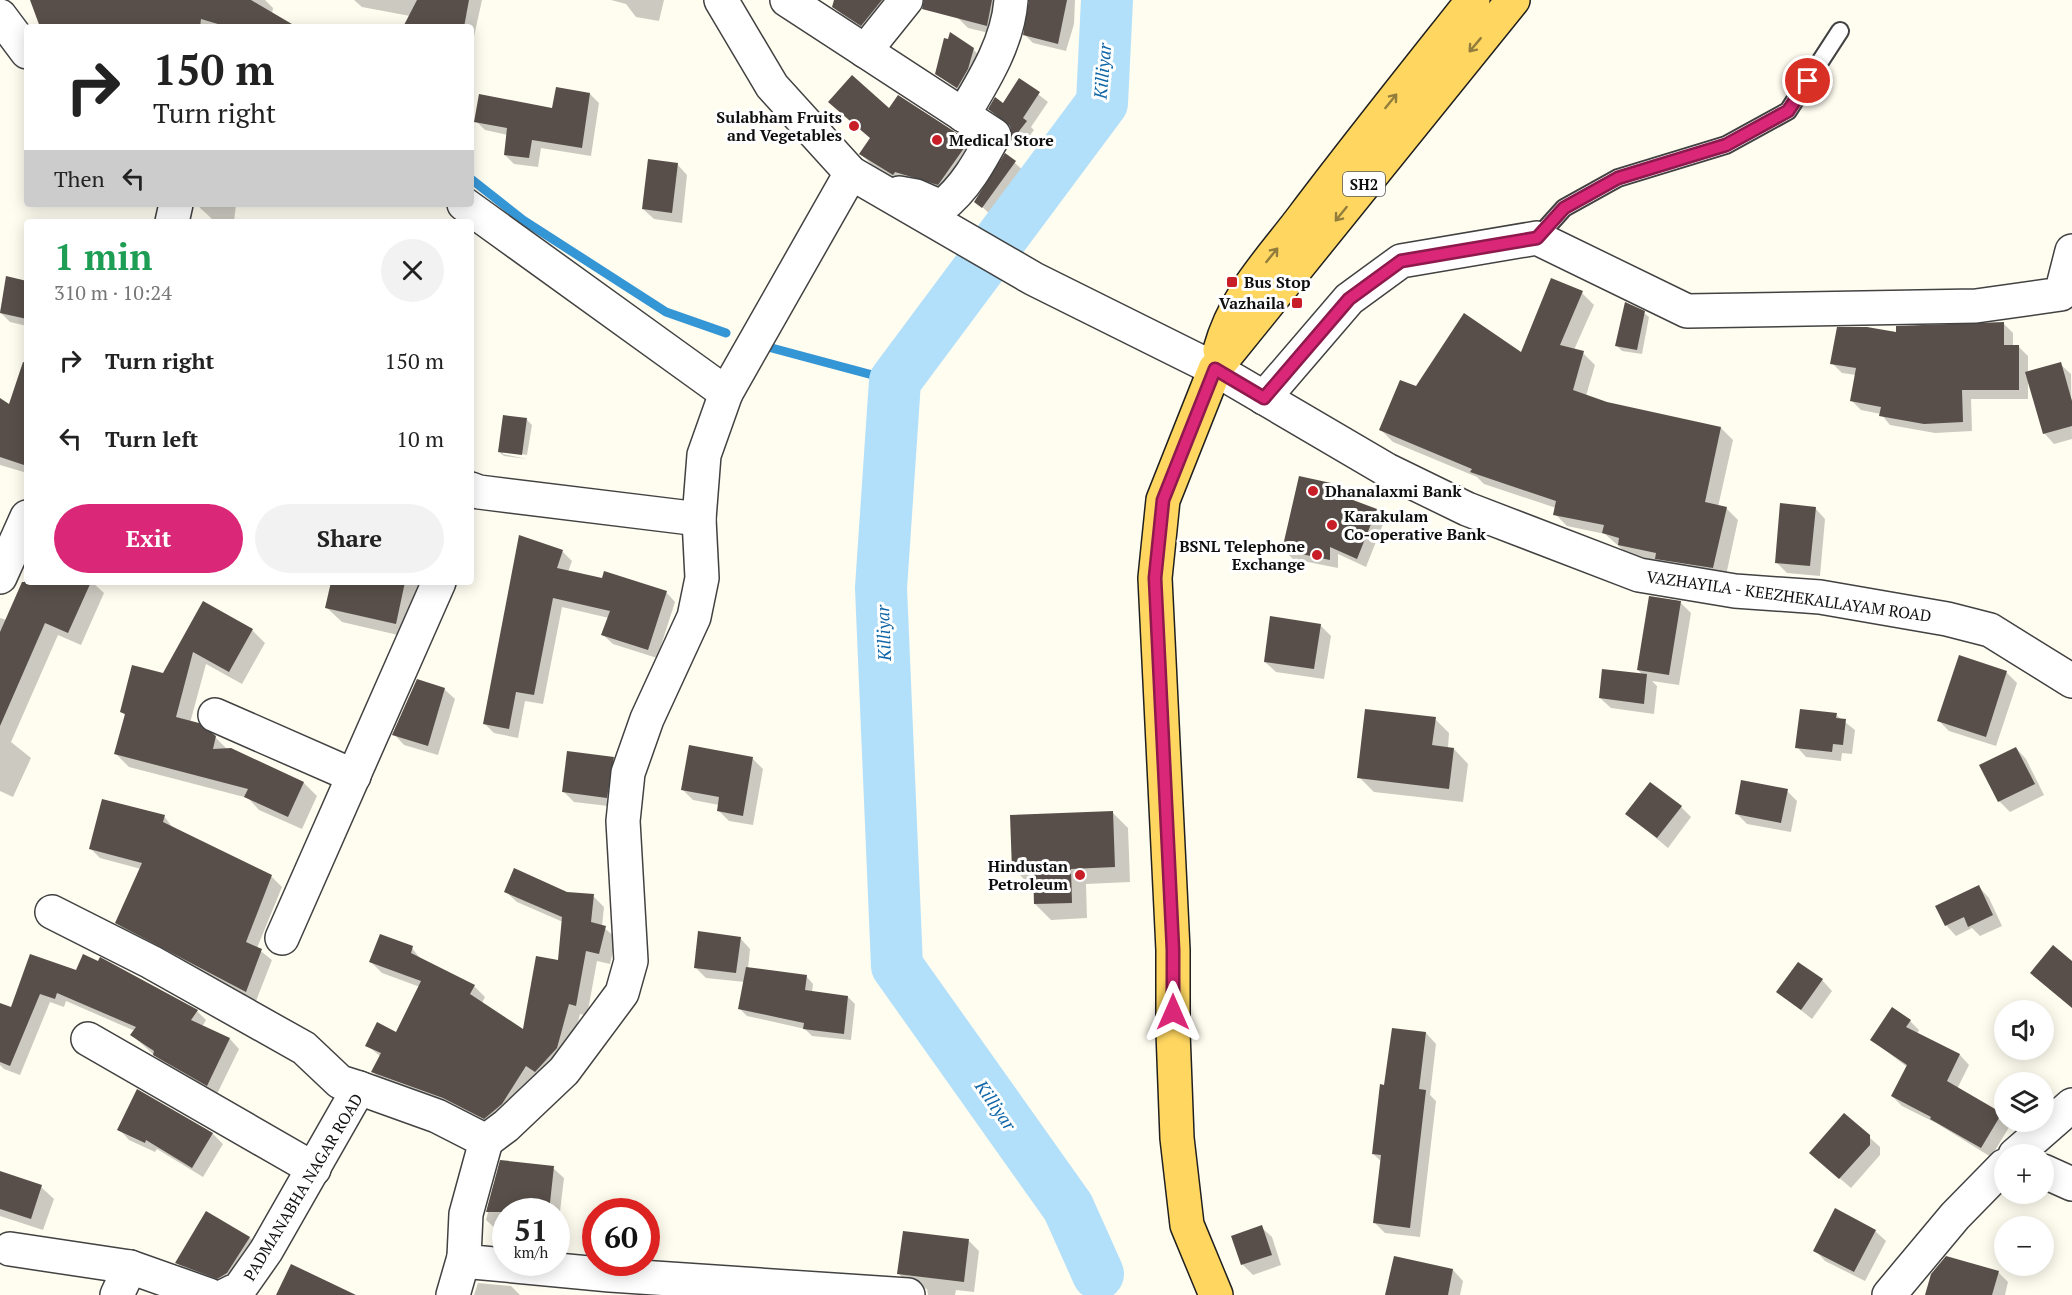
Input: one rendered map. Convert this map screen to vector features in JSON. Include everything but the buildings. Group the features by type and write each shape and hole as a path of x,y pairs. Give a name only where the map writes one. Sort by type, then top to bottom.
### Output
{"main road":[{"path":"1215,369 1228,321 1257,274 1473,0"},
{"name":"SH2","path":"1216,1295 1187,1225 1178,1138 1173,950 1155,578 1163,500 1215,369 1513,0"}],"street":[{"name":"VAZHAYILA - KEEZHEKALLAYAM ROAD","path":"721,0 772,86 851,172 878,191 1034,279 1215,369 1388,470 1467,509 1639,575 1735,591 1820,597 1947,619 1990,630 2072,681"},
{"path":"787,0 994,135 978,164 953,198 941,207 916,196 878,191"},
{"path":"865,51 906,0"},
{"path":"963,115 993,64 1010,14 1011,0"},
{"path":"0,16 24,48"},
{"path":"453,1295 464,1257 466,1214 486,1141 506,1126 564,1071 622,993 631,961 623,821 628,773 647,719 694,618 702,578 699,519 704,455 736,378 851,172"},
{"path":"469,207 736,378"},
{"path":"1264,398 1349,299 1401,261 1537,238 1688,311 1976,306 2061,294 2072,251"},
{"path":"474,497 699,519"},
{"path":"0,578 24,524"},
{"path":"282,938 438,585"},
{"path":"215,715 354,776"},
{"path":"52,912 151,962 304,1048 340,1082 359,1088"},
{"path":"88,1040 314,1169"},
{"name":"PADMANABHA NAGAR ROAD","path":"226,1295 240,1288 247,1279 314,1169 359,1088 438,1116 486,1141"},
{"path":"2028,1144 2072,1105"},
{"path":"1889,1295 1954,1216 1994,1176"},
{"path":"2054,1176 2072,1184"},
{"path":"10,1248 123,1281 209,1295"},
{"path":"464,1257 473,1262 610,1275 908,1295"}],"lane":[{"path":"1537,238 1564,208 1618,178 1726,145 1788,111 1840,31"}],"waterway":[{"name":"Killiyar","path":"1098,1274 1068,1207 897,966 881,588 895,381 1102,103 1107,0"},
{"path":"474,181 523,220 666,312 726,333"},
{"path":"768,347 895,381"}],"place":[{"name":"Sulabham Fruits and Vegetables","path":"854,126"},
{"name":"Medical Store","path":"937,140"},
{"name":"Bus Stop","path":"1232,282"},
{"name":"Vazhaila","path":"1297,303"},
{"name":"Dhanalaxmi Bank","path":"1313,491"},
{"name":"Karakulam Co-operative Bank","path":"1332,525"},
{"name":"BSNL Telephone Exchange","path":"1317,555"},
{"name":"Hindustan Petroleum","path":"1080,875"}],"route":[{"path":"1173,1012 1173,950 1155,578 1163,500 1215,369 1264,398 1349,299 1401,261 1537,238 1564,208 1618,178 1726,145 1788,111 1808,81"}]}
